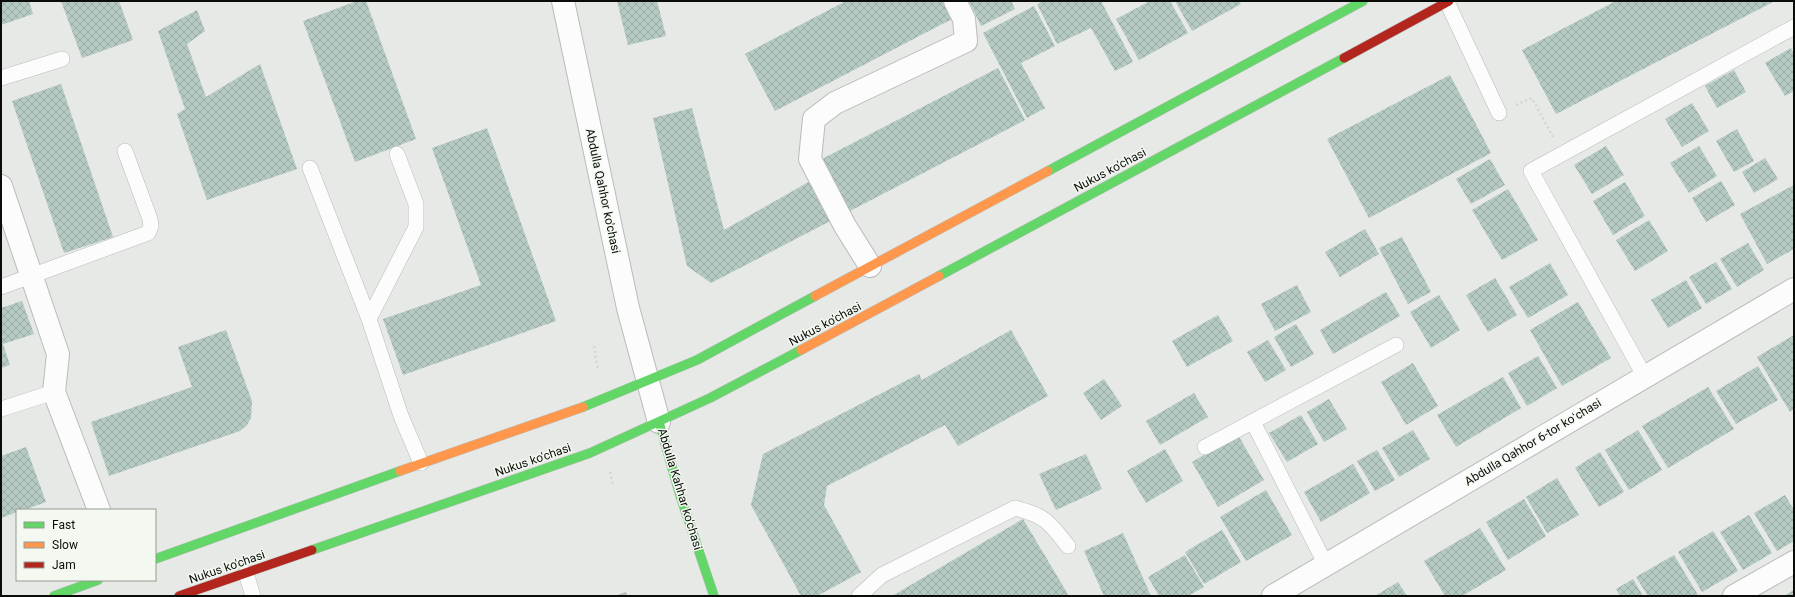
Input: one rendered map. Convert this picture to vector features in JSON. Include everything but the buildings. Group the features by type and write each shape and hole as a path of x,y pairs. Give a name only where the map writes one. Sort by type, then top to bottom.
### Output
{"main road":[{"path":"156,559 421,463 602,400 697,360 1363,1"},
{"name":"Nukus ko'chasi","path":"179,596 590,453 659,422 710,398 848,325 1448,2"},
{"name":"Abdulla Kahhar ko'chasi","path":"659,422 680,495 714,596"},
{"path":"54,596 95,581"}],"street":[{"name":"Abdulla Qahhor ko'chasi","path":"562,1 628,308 648,380"},
{"path":"870,266 845,226 810,159 814,119 835,103 966,41 964,19 955,1"},
{"path":"1,186 58,354 54,392 99,509"},
{"name":"Abdulla Qahhor 6-tor koʻchasi","path":"1273,596 1794,289"},
{"name":"Abdulla Kahhar ko'chasi","path":"648,380 659,422"},
{"path":"1734,596 1794,562"}],"lane":[{"path":"1448,2 1499,113"},
{"path":"1645,377 1531,171 1794,27"},
{"path":"1,78 62,59"},
{"path":"1,287 148,233 151,226 150,219 125,151"},
{"path":"369,319 416,227 416,204 397,154"},
{"path":"310,168 369,319 401,416 421,463"},
{"path":"1205,447 1396,345"},
{"path":"1,409 54,392"},
{"path":"1253,422 1326,565"},
{"path":"859,596 882,575 1015,508 1031,512 1048,521 1068,546"},
{"path":"246,573 253,596"}],"path":[{"path":"1499,113 1532,98 1561,154"},
{"path":"594,346 598,371"},
{"path":"610,472 613,486"}],"traffic: fast":[{"path":"1048,171 1363,1"},
{"path":"939,276 1344,58"},
{"path":"583,407 697,360 815,296"},
{"path":"312,550 590,453 710,398 801,350"},
{"path":"659,422 680,495 714,596"},
{"path":"156,559 400,471"},
{"path":"54,596 95,581"}],"traffic: slow":[{"path":"815,296 1048,171"},
{"path":"801,350 939,276"},
{"path":"400,471 583,407"}],"traffic: jam":[{"path":"1344,58 1449,1"},
{"path":"179,596 312,550"}]}
